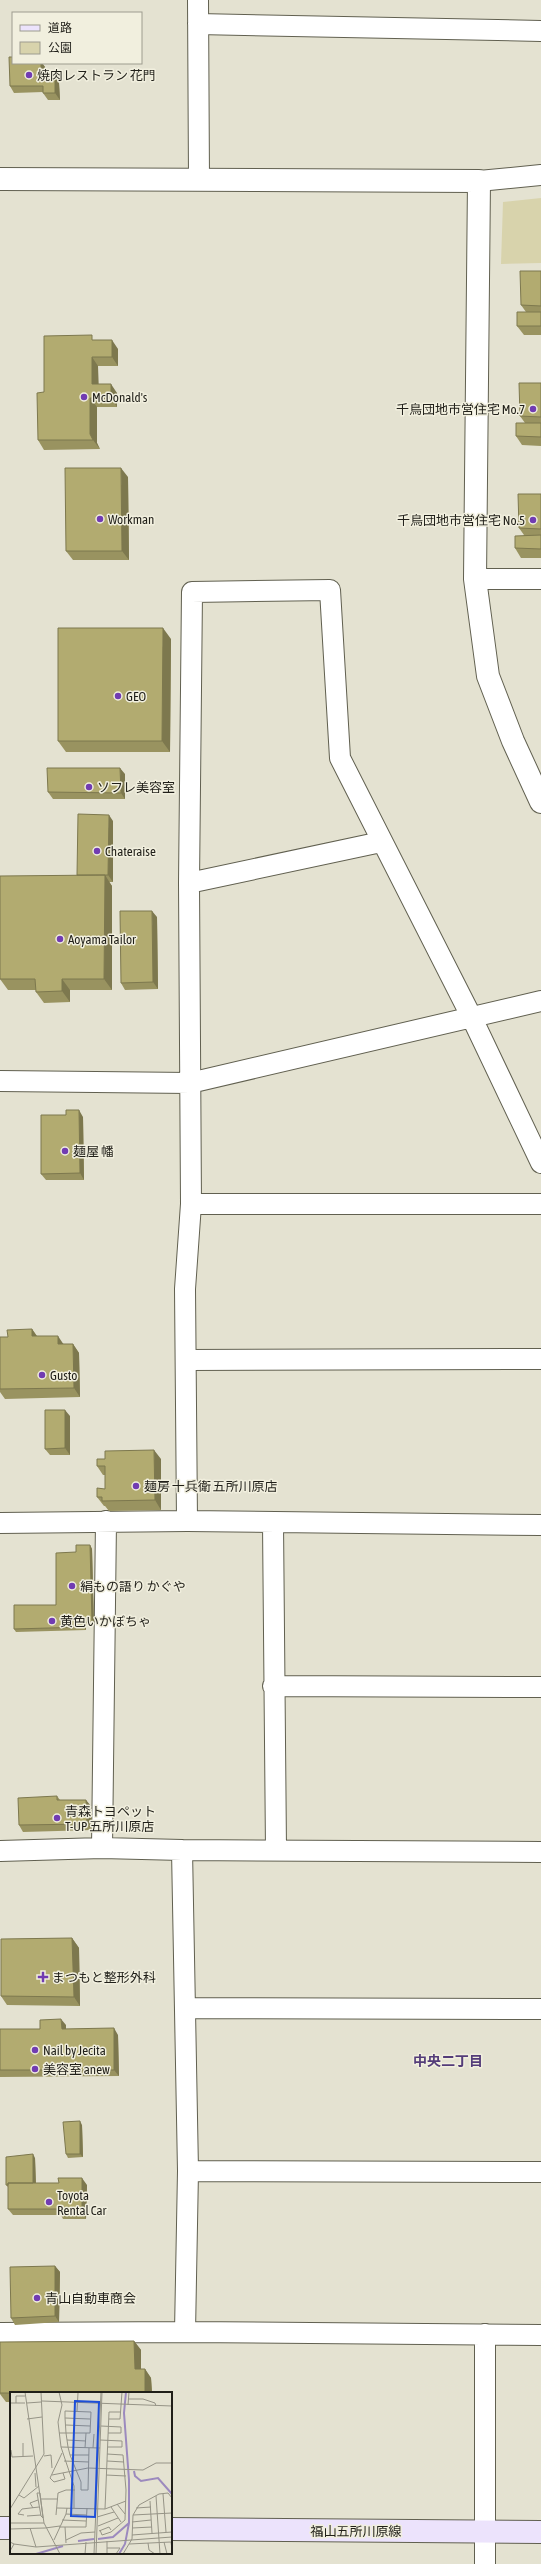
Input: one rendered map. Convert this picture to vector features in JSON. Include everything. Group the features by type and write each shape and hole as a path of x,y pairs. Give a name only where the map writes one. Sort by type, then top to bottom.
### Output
{"main road":[{"name":"福山五所川原線","path":"172,2530 541,2532"}],"street":[{"path":"198,0 199,179"},
{"path":"198,24 541,31"},
{"path":"0,179 479,181 541,175"},
{"path":"479,181 474,579 488,676 513,742 541,802"},
{"path":"474,579 541,579"},
{"path":"187,1521 187,1360 185,1289 191,1204 189,883 192,592 330,590 340,758 381,842 471,1016 541,1163"},
{"path":"189,883 381,842"},
{"path":"0,1081 190,1084 471,1016 541,1001"},
{"path":"191,1204 541,1204"},
{"path":"187,1360 541,1360"},
{"path":"102,1848 106,1521"},
{"path":"0,1523 187,1521 541,1525"},
{"path":"273,1523 273,1686 276,1850"},
{"path":"273,1686 541,1687"},
{"path":"0,1851 102,1848 182,1850 541,1852"},
{"path":"182,1850 188,2171 185,2332"},
{"path":"185,2008 541,2009"},
{"path":"188,2171 541,2172"},
{"path":"0,2333 185,2332 541,2335"},
{"path":"485,2334 485,2564"}],"green space":[{"path":"541,198 541,263 501,264 503,202"}],"building":[{"name":"焼肉レストラン 花門","path":"9,57 12,57 12,64 41,64 41,76 55,77 55,93 43,93 43,86 10,86"},
{"path":"520,271 541,271 541,306 521,305"},
{"path":"517,312 541,312 541,326 517,326"},
{"name":"McDonald's","path":"92,335 92,340 112,340 112,357 92,357 92,384 111,384 111,398 90,398 90,434 93,440 38,440 37,393 44,392 44,336"},
{"path":"519,383 541,383 541,417 520,416"},
{"path":"516,423 541,423 541,437 516,436"},
{"name":"Workman","path":"65,468 121,468 122,551 66,551"},
{"path":"518,494 541,494 541,529 519,528"},
{"path":"541,535 541,549 515,548 515,536"},
{"name":"GEO","path":"58,628 163,628 162,741 58,741"},
{"name":"ソフレ美容室","path":"47,768 120,768 121,793 48,792"},
{"name":"Chateraise","path":"78,814 109,815 108,875 77,875"},
{"name":"Aoyama Tailor","path":"105,875 104,979 62,979 62,991 36,992 35,979 0,979 0,876"},
{"path":"120,911 152,911 153,982 121,983"},
{"name":"麺屋 幡","path":"66,1110 79,1110 80,1173 41,1174 41,1115 66,1115"},
{"name":"Gusto","path":"32,1329 32,1336 58,1336 58,1344 73,1344 74,1388 0,1389 0,1337 8,1337 7,1330"},
{"path":"45,1410 65,1410 65,1448 45,1449"},
{"name":"麺房 十兵衛 五所川原店","path":"154,1450 155,1500 102,1501 102,1497 97,1497 97,1488 105,1489 105,1466 97,1466 97,1459 105,1459 105,1451"},
{"path":"76,1545 90,1545 92,1622 84,1622 84,1627 14,1629 14,1605 56,1605 56,1553 76,1552"},
{"name":"青森トヨペット T-UP 五所川原店","path":"57,1796 57,1800 86,1800 87,1824 19,1825 18,1798"},
{"name":"まつもと整形外科","path":"72,1938 74,1997 1,1996 1,1939"},
{"path":"61,2019 62,2029 114,2028 114,2070 0,2070 0,2029 40,2029 40,2020"},
{"path":"80,2121 80,2154 66,2154 63,2122"},
{"path":"33,2154 33,2183 8,2183 8,2185 6,2185 6,2157"},
{"name":"Toyota Rental Car","path":"58,2178 82,2178 82,2212 59,2212 59,2209 8,2209 8,2183 59,2183"},
{"name":"青山自動車商会","path":"55,2266 55,2316 11,2318 10,2267"},
{"path":"134,2341 135,2369 145,2369 145,2392 0,2393 0,2342"}],"place":[{"name":"焼肉レストラン 花門","path":"29,75"},
{"name":"McDonald's","path":"84,397"},
{"name":"千鳥団地市営住宅 Mo.7","path":"533,409"},
{"name":"Workman","path":"100,519"},
{"name":"千鳥団地市営住宅 No.5","path":"533,520"},
{"name":"GEO","path":"118,696"},
{"name":"ソフレ美容室","path":"89,787"},
{"name":"Chateraise","path":"97,851"},
{"name":"Aoyama Tailor","path":"60,939"},
{"name":"麺屋 幡","path":"65,1151"},
{"name":"Gusto","path":"42,1375"},
{"name":"麺房 十兵衛 五所川原店","path":"136,1486"},
{"name":"絹もの語り かぐや","path":"72,1586"},
{"name":"黄色いかぼちゃ","path":"52,1621"},
{"name":"青森トヨペット T-UP 五所川原店","path":"57,1818"},
{"name":"まつもと整形外科","path":"43,1977"},
{"name":"Nail by Jecita","path":"35,2050"},
{"name":"美容室 anew","path":"35,2069"},
{"name":"Toyota Rental Car","path":"49,2202"},
{"name":"青山自動車商会","path":"37,2298"}],"district":[{"name":"中央二丁目","path":"448,2061"}]}
